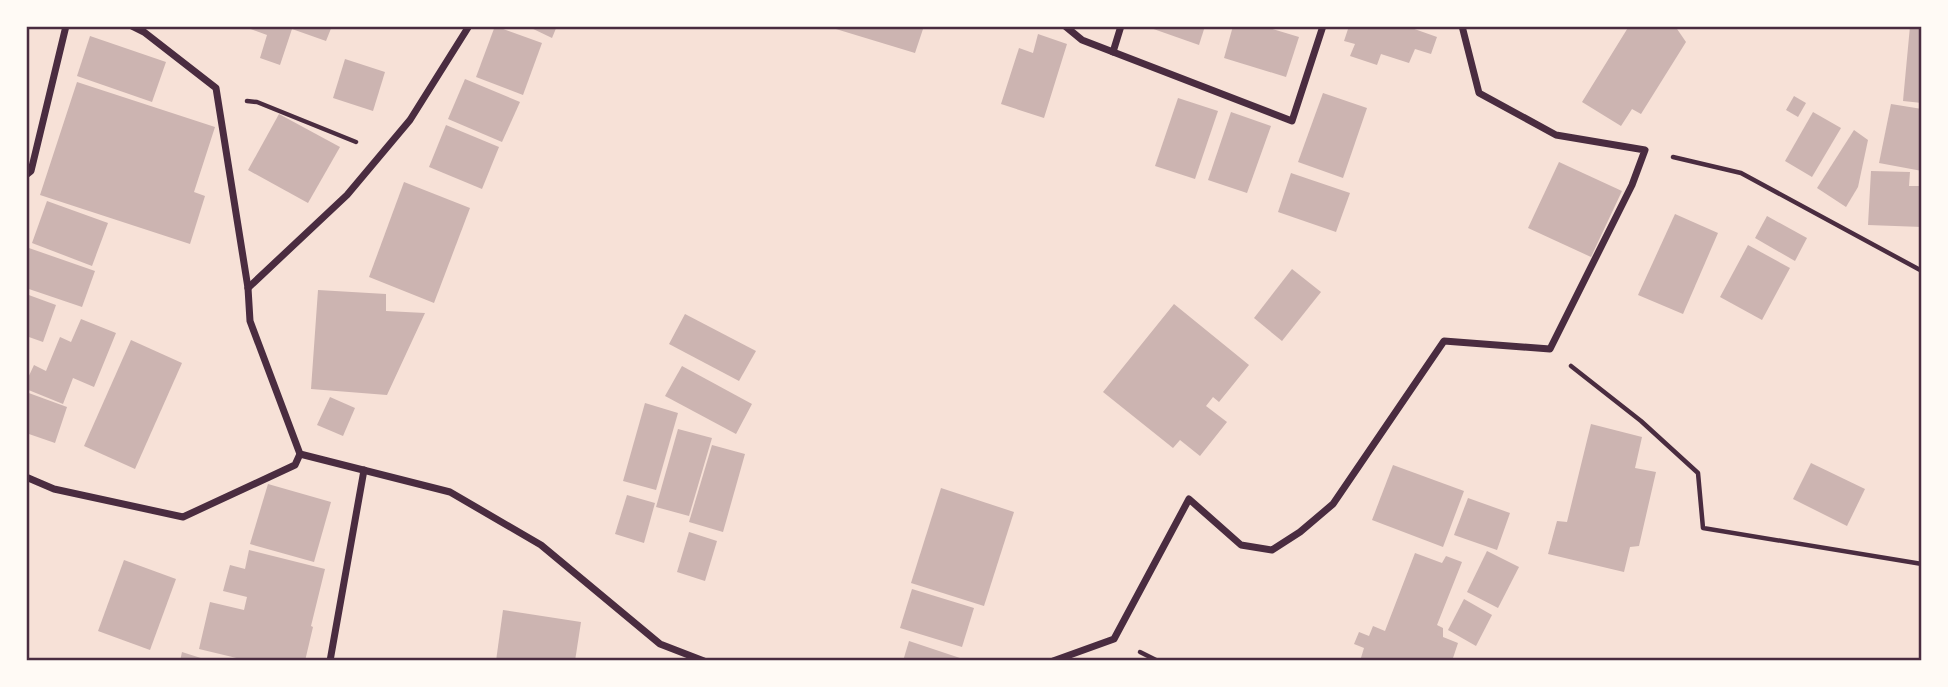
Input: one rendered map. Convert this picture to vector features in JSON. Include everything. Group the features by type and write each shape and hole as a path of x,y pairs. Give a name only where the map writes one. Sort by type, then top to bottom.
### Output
{"street":[{"path":"26,175 31,171 66,26"},
{"path":"26,477 54,489 183,517 295,465 300,454 250,321 248,288 216,88 144,32 132,26"},
{"path":"248,288 347,195 410,121 469,26"},
{"path":"1065,26 1082,40 1292,121 1324,26"},
{"path":"1113,52 1121,26"},
{"path":"1053,661 1114,639 1189,499 1241,545 1272,550 1300,532 1333,503 1444,341 1550,349 1632,185 1645,150 1556,135 1479,93 1462,26"},
{"path":"300,454 450,492 541,545 660,643 704,661"},
{"path":"330,661 364,470"}],"path":[{"path":"218,98 257,102 354,140 378,158"},
{"path":"1645,150 1741,173 1922,271"},
{"path":"1550,349 1641,421 1698,473 1703,528 1922,564"}],"building":[{"path":"242,26 332,26 326,41 292,29 280,65 260,58 267,35"},
{"path":"495,26 542,43 523,95 476,77"},
{"path":"527,26 557,26 552,38"},
{"path":"826,26 924,26 915,53"},
{"path":"1145,26 1205,26 1199,45"},
{"path":"1233,26 1263,26 1299,37 1286,77 1224,58"},
{"path":"1349,26 1406,26 1437,37 1431,54 1415,49 1409,63 1381,54 1377,65 1350,56 1355,44 1344,41"},
{"path":"1629,26 1675,26 1686,42 1641,114 1632,109 1621,126 1582,102"},
{"path":"1910,26 1922,26 1922,103 1903,101"},
{"path":"1038,34 1067,44 1044,118 1001,104 1019,48 1033,53"},
{"path":"90,36 166,62 152,102 77,76"},
{"path":"345,59 385,72 373,111 333,98"},
{"path":"465,79 520,102 502,142 448,119"},
{"path":"77,82 215,127 194,192 205,196 190,244 40,195"},
{"path":"1323,93 1367,108 1343,178 1298,162"},
{"path":"1794,96 1806,103 1798,117 1786,110"},
{"path":"1178,98 1218,111 1195,179 1155,166"},
{"path":"1891,104 1922,109 1922,171 1879,163"},
{"path":"1231,112 1271,126 1247,193 1208,180"},
{"path":"1813,112 1841,128 1812,177 1785,161"},
{"path":"279,114 340,147 308,203 248,170"},
{"path":"446,125 499,147 482,189 429,167"},
{"path":"1854,130 1868,140 1858,187 1846,207 1817,188"},
{"path":"1559,162 1622,191 1591,257 1528,228"},
{"path":"1871,171 1910,172 1909,186 1922,186 1922,227 1868,225"},
{"path":"1291,173 1350,193 1336,232 1278,212"},
{"path":"404,182 470,208 434,303 369,277"},
{"path":"47,201 108,223 92,266 32,243"},
{"path":"1675,214 1718,233 1683,314 1638,295"},
{"path":"1767,216 1807,238 1795,261 1755,238"},
{"path":"1748,245 1790,268 1762,320 1720,297"},
{"path":"26,247 95,271 82,307 26,288"},
{"path":"1292,269 1321,292 1282,341 1254,318"},
{"path":"318,290 386,294 386,311 425,313 387,395 311,389"},
{"path":"26,294 56,305 43,342 26,336"},
{"path":"1174,304 1249,365 1219,402 1213,397 1206,406 1227,422 1200,456 1180,440 1173,448 1103,392"},
{"path":"685,314 756,351 739,381 669,344"},
{"path":"81,319 116,333 94,387 73,378 63,404 26,389 26,382 34,365 46,371 60,337 71,342"},
{"path":"131,340 182,363 135,469 84,446"},
{"path":"682,366 752,404 736,434 665,396"},
{"path":"26,392 67,407 55,443 26,433"},
{"path":"330,397 355,408 343,436 317,425"},
{"path":"645,403 678,413 656,490 623,481"},
{"path":"1591,424 1642,437 1635,468 1656,472 1639,546 1630,547 1624,572 1548,554 1557,521 1567,522"},
{"path":"678,429 712,438 689,516 656,507"},
{"path":"712,445 745,454 723,532 689,522"},
{"path":"1811,463 1865,489 1847,526 1793,499"},
{"path":"1393,465 1464,491 1443,547 1372,520"},
{"path":"268,484 331,502 314,562 250,544"},
{"path":"941,488 1014,512 984,606 911,583"},
{"path":"627,495 655,503 644,543 615,534"},
{"path":"1468,498 1510,513 1497,550 1454,535"},
{"path":"689,532 717,541 705,581 677,572"},
{"path":"249,550 325,569 305,661 249,661 199,649 210,602 244,610 247,597 223,591 230,565 245,569"},
{"path":"1487,551 1519,567 1498,608 1467,592"},
{"path":"1415,553 1442,563 1446,556 1462,562 1437,625 1443,628 1443,637 1458,643 1452,661 1360,661 1364,648 1354,644 1359,632 1369,636 1373,626 1385,631"},
{"path":"124,560 176,579 150,650 98,631"},
{"path":"912,589 974,608 962,647 900,628"},
{"path":"1464,599 1492,615 1476,646 1448,630"},
{"path":"503,610 581,622 575,661 496,661"},
{"path":"909,641 960,658 957,661 903,661"},
{"path":"182,652 207,660 180,661"}]}
